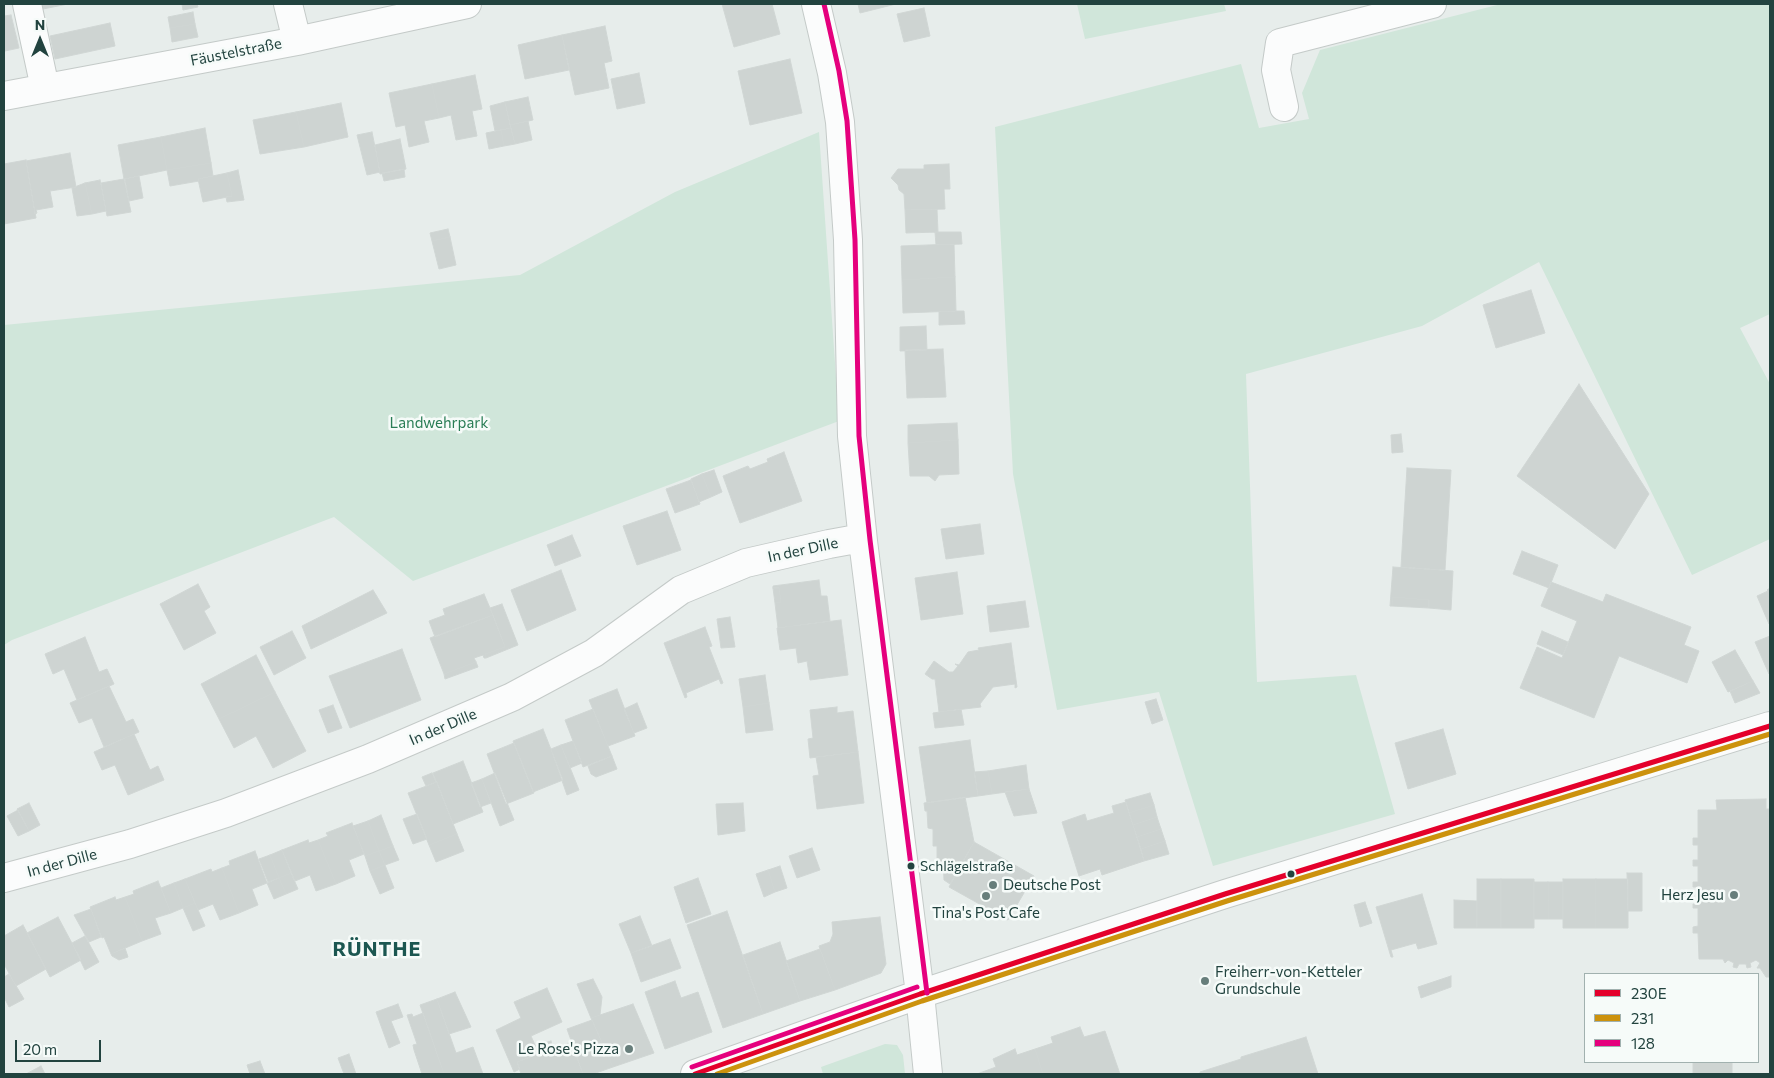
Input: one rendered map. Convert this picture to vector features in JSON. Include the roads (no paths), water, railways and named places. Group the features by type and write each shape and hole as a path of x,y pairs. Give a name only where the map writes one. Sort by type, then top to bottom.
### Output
{"street":[{"path":"27,4 45,88"},
{"path":"288,4 297,41"},
{"name":"Fäustelstraße","path":"4,96 297,41 467,4"},
{"path":"816,4 832,73 841,131 848,240 852,436 862,538 920,994 928,1074"},
{"path":"1284,108 1276,70 1280,43 1432,4"},
{"name":"In der Dille","path":"4,878 139,841 226,813 368,759 512,697 594,653 681,590 746,563 862,538"},
{"path":"695,1074 920,994 1225,894 1770,726"}],"place":[{"name":"Schlägelstraße","path":"911,866"},
{"name":"Deutsche Post","path":"993,885"},
{"name":"Herz Jesu","path":"1734,895"},
{"name":"Tina's Post Cafe","path":"986,896"},
{"name":"Freiherr-von-Ketteler Grundschule","path":"1205,981"},
{"name":"Le Rose's Pizza","path":"629,1049"}],"district":[{"name":"RÜNTHE","path":"377,949"}],"park label":[{"name":"Landwehrpark","path":"439,423"}]}
